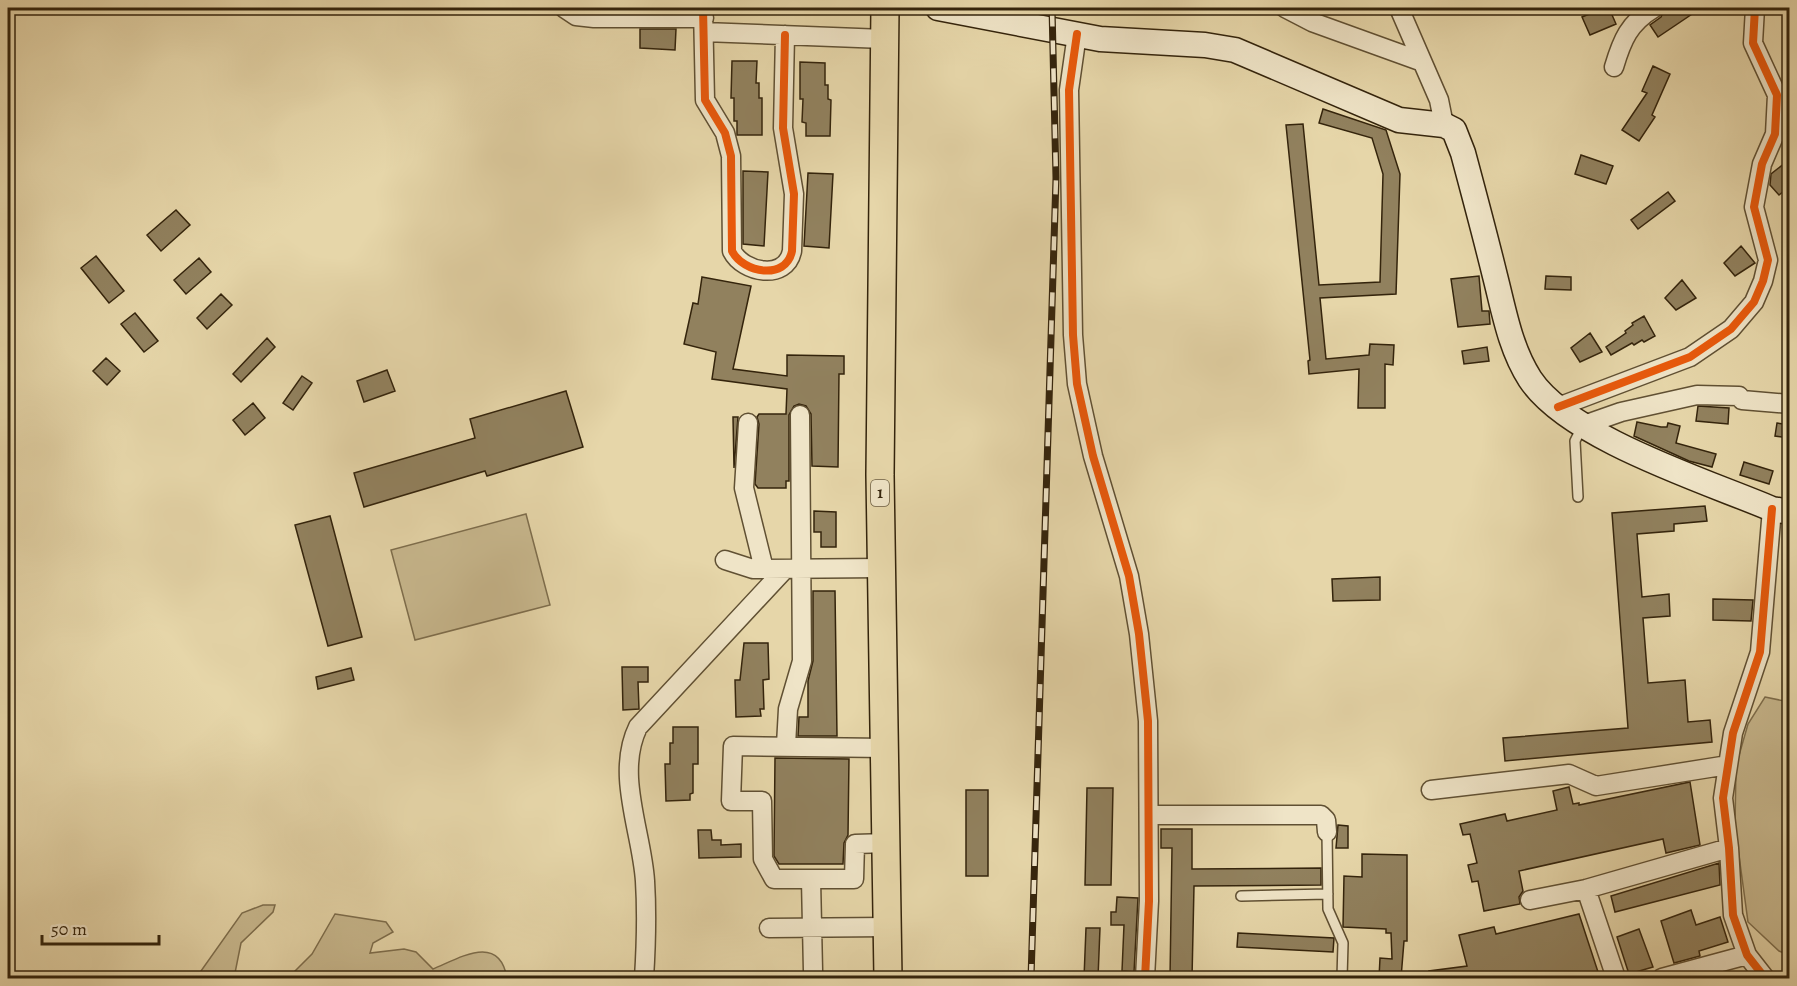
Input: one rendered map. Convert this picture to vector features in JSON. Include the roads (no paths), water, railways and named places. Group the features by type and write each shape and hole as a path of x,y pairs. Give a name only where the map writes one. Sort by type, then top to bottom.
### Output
{"main road":[{"name":"1","path":"885,8 880,475 888,978"},
{"path":"938,8 1100,39 1205,45 1235,50 1399,120 1444,125 1454,130 1463,153 1509,333 1530,378 1544,396 1584,425 1636,453 1781,511"}],"street":[{"path":"564,8 576,16 594,18 704,19 785,35 884,39"},
{"path":"1285,8 1312,22 1420,61"},
{"path":"1399,8 1420,61 1439,100 1444,125"},
{"path":"1614,67 1623,38 1633,22 1654,8"},
{"path":"1558,406 1690,357 1731,329 1754,302 1768,260 1754,207 1762,164 1775,134 1777,94 1753,43 1755,8"},
{"path":"704,19 705,100 725,133 731,156 732,251 744,265 767,270 784,267 790,261 792,251 794,194 783,128 785,35"},
{"path":"1077,34 1069,90 1074,345 1077,384 1093,456 1129,576 1139,634 1148,721 1149,901 1145,978"},
{"path":"1584,425 1621,412 1697,395 1738,396 1742,400 1790,404"},
{"path":"786,745 788,709 802,661 793,569 800,415"},
{"path":"748,423 744,488 764,569"},
{"path":"1765,978 1747,955 1733,915 1723,798 1733,733 1760,652 1781,511"},
{"path":"725,560 753,569 882,568"},
{"path":"644,978 646,882 630,785 632,738 638,727 793,569"},
{"path":"886,748 733,746 731,801 762,801 763,859 774,879 854,879 855,844 887,843"},
{"path":"1431,790 1569,774 1596,786 1728,765"},
{"path":"1149,815 1321,815 1326,820 1327,832"},
{"path":"1530,900 1586,889 1729,848"},
{"path":"811,880 813,971"},
{"path":"1586,889 1616,978"},
{"path":"769,928 888,927"},
{"path":"1662,978 1713,971 1747,955"}],"lane":[{"path":"1578,497 1575,441 1584,425"},
{"path":"1327,832 1328,909 1343,943 1342,978"},
{"path":"1240,896 1328,894"}],"railway":[{"path":"1031,978 1056,178 1052,8"}]}
